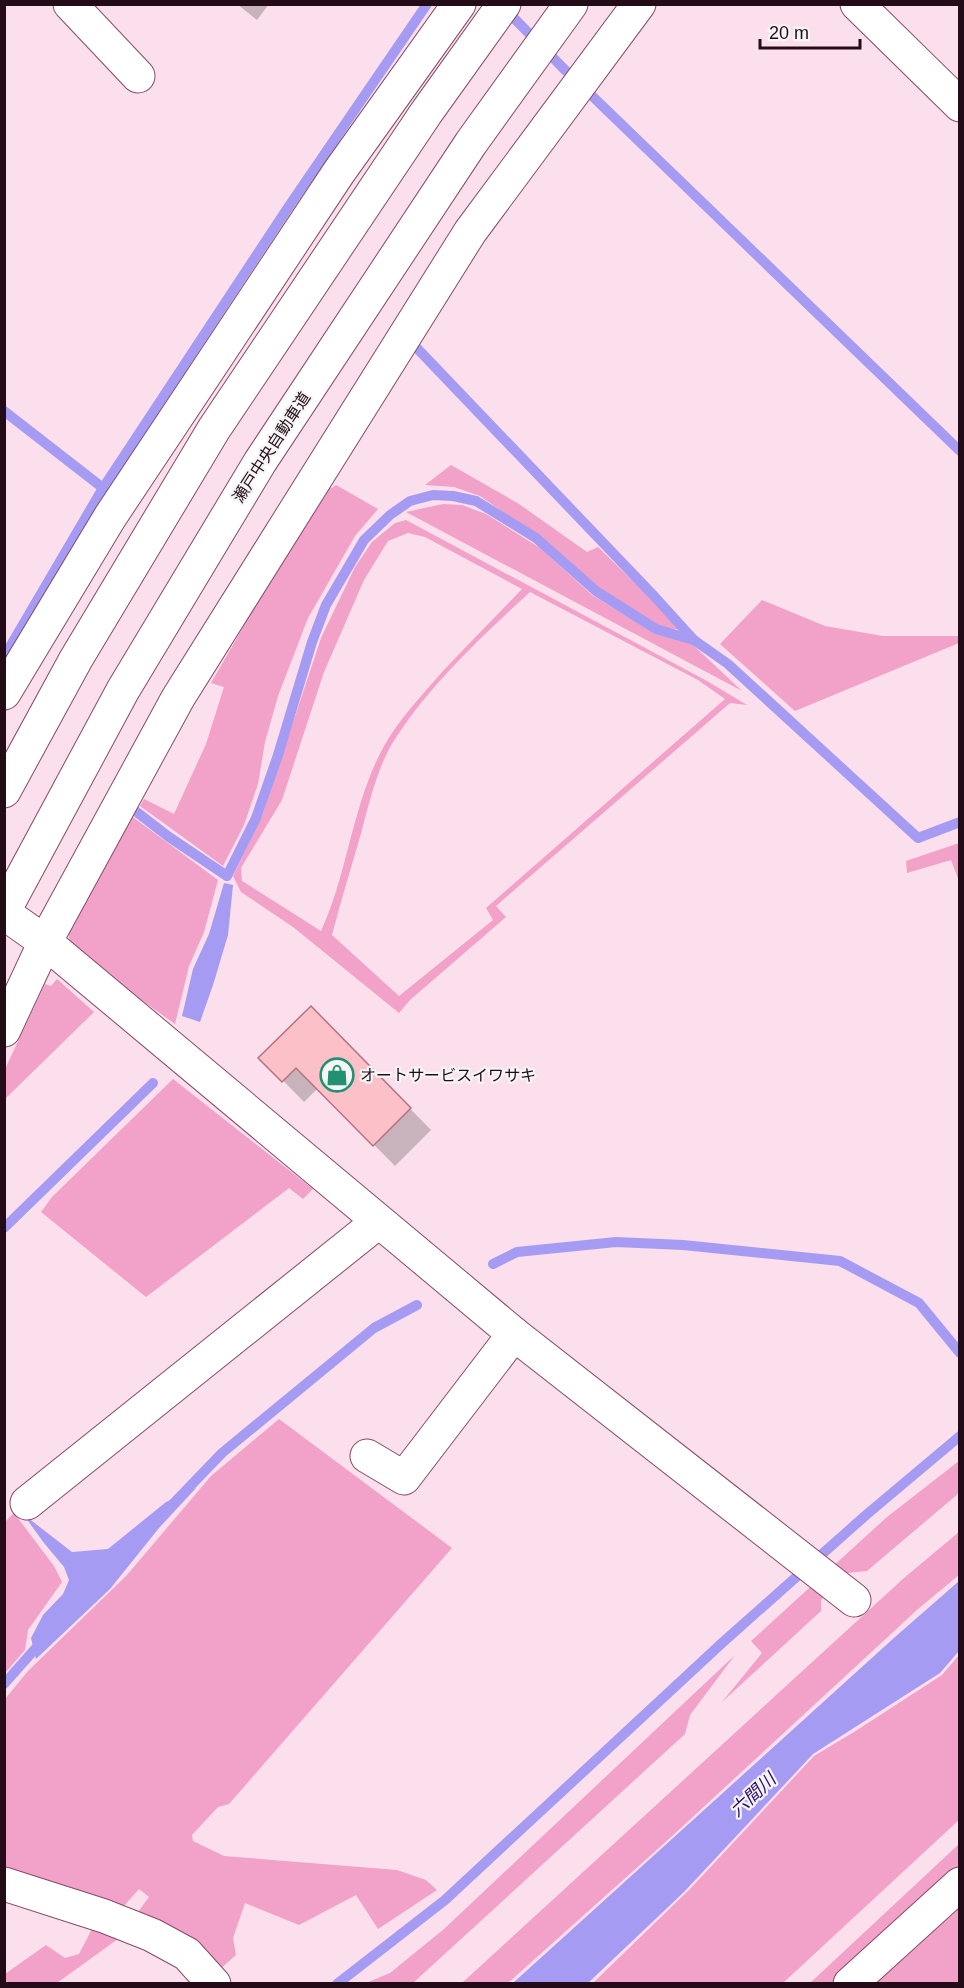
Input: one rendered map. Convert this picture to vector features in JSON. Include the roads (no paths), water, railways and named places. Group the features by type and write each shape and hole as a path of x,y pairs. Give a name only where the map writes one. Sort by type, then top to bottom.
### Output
{"main road":[{"path":"70,4 138,76"},
{"path":"4,693 110,517 339,172 459,4"},
{"path":"4,790 76,659 214,429 426,113 504,4"},
{"name":"瀬戸中央自動車道","path":"4,912 123,690 260,462 471,143 571,4"},
{"path":"4,1029 45,942 178,698 470,232 639,4"},
{"path":"856,4 960,105"},
{"path":"4,912 45,942 514,1334 854,1600"},
{"path":"27,1503 378,1222"},
{"path":"367,1456 404,1478 514,1334"},
{"path":"4,1884 104,1916 153,1935 187,1954 214,1983"},
{"path":"850,1983 960,1884"}],"water":[{"path":"224,883 233,885 228,935 200,1022 182,1016 193,969 209,934"},
{"path":"196,1488 159,1528 110,1589 36,1659 31,1638 43,1615 63,1594 69,1580 64,1567 23,1514 72,1552 108,1549 166,1502"},
{"name":"六間川","path":"959,1581 959,1651 940,1673 813,1754 684,1892 588,1983 513,1983 895,1637"}],"waterway":[{"path":"4,657 103,488 287,209 427,4"},
{"path":"505,9 566,71"},
{"path":"589,93 960,451"},
{"path":"413,344 694,640"},
{"path":"4,411 103,488"},
{"path":"134,810 227,876 256,818 326,605 364,540 390,515 410,501 433,495 476,501 536,538 596,591 656,629 694,640 728,664 918,838 960,822"},
{"path":"4,1228 153,1083"},
{"path":"493,1264 517,1252 616,1242 683,1245 840,1261 919,1303 960,1353"},
{"path":"172,1505 222,1453 374,1328 417,1305"},
{"path":"337,1984 445,1900 722,1643 866,1515 960,1436"},
{"path":"4,1684 43,1640"}],"place":[{"name":"オートサービスイワサキ","path":"337,1075"}]}
